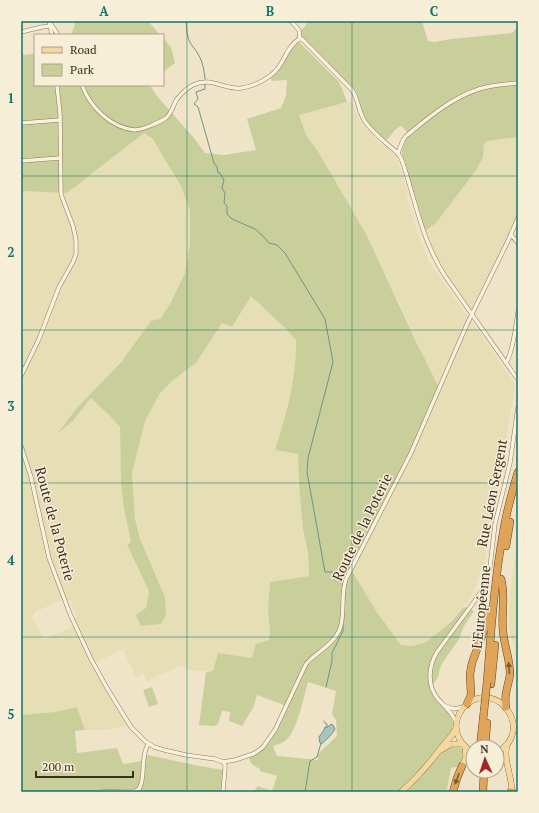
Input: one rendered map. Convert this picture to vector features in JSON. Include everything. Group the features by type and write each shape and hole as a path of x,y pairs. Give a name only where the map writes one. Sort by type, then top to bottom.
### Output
{"highway":[{"name":"L'Européenne","path":"489,683 501,544 506,516 518,472"},
{"name":"L'Européenne","path":"483,739 505,549 518,489"},
{"path":"465,706 470,698 471,666 487,621 501,544"},
{"path":"502,579 503,630 510,670 505,699 506,707"},
{"path":"453,792 462,766"},
{"path":"478,792 481,779"},
{"path":"482,779 483,792"}],"main road":[{"path":"400,792 418,776 452,736 458,716 465,706 476,699 488,698 498,701 506,707 511,714 513,722 512,734 508,744 506,756 512,792"},
{"path":"456,726 458,736 464,746 466,757 462,766"},
{"path":"435,756 449,745 453,744 464,746"},
{"path":"505,747 508,744"}],"street":[{"path":"291,21 299,30 300,39"},
{"path":"21,32 42,27 50,23"},
{"path":"50,23 52,34"},
{"path":"50,23 57,34"},
{"path":"82,86 92,104 106,118 121,126 133,130 139,130 166,118 170,114 179,97 191,87 198,84 210,82 232,88 238,88 255,84 266,79 276,70 291,47 297,40 300,39"},
{"path":"300,39 305,41 352,90 356,96 361,115 365,122 398,153 420,225 431,253 441,270 518,379"},
{"path":"398,153 405,137 453,101 466,94 483,88 518,83"},
{"path":"21,376 38,341 58,287 76,254 76,240 73,226 61,195 58,86"},
{"path":"21,123 60,120"},
{"path":"21,161 60,158"},
{"name":"Route de la Poterie","path":"21,446 30,473 49,558 69,612 96,669 133,729 142,739 154,747 189,755 212,758 223,762 240,759 256,752 262,748 273,734 306,664 331,642 338,633 342,623 343,589 346,579 411,453 472,314 518,218"},
{"path":"511,235 518,243"},
{"path":"506,363 514,337 518,312"},
{"name":"Rue Léon Sergent","path":"456,726 453,716 437,697 431,686 431,665 438,650 479,594 487,578 490,567 495,524 511,456 518,407"},
{"path":"444,705 454,709 465,706"},
{"path":"100,792 134,791 139,789 142,786 143,758 148,744"},
{"path":"223,762 225,764 223,792"}],"shaded area":[{"path":"351,101 360,121 377,140 394,154 398,160 408,192 407,198 415,225 428,260 468,317 468,322 471,320 515,384 502,465 488,532 483,574 479,576 470,599 452,620 426,642 412,646 401,645 376,611 352,571 422,352 367,236 317,150 306,135 298,115"},
{"path":"144,133 153,139 181,186 190,211 190,244 185,273 170,304 160,319 76,409 60,432 72,422 91,398 120,427 121,483 124,509 131,542 127,546 149,591 146,608 165,597 140,539 135,519 132,473 145,421 160,393 172,381 196,363 222,323 232,327 251,295 296,340 296,364 282,430 275,449 298,454 303,529 308,553 309,576 270,582 268,609 270,633 269,641 252,658 218,653 213,671 193,671 181,666 147,681 144,673 136,677 124,649 92,664 127,726 106,730 85,730 77,707 55,712 21,715 21,191 67,192","holes":["64,599 66,605 70,599 77,616 73,621 75,626 44,639 32,618 35,612"]},
{"path":"518,137 518,213 504,246 472,309 470,309 446,275 432,249 425,231 436,223 477,169 483,157 484,144 487,141"},
{"path":"518,531 518,665 509,629 509,602"}],"green space":[{"path":"76,21 148,21 159,34 71,34"},
{"path":"309,21 422,21 428,41 435,42 512,33 518,25 518,137 487,141 484,144 483,157 477,169 436,223 425,231 402,155 402,150 408,133 401,126 396,129 386,141 371,127 365,120 356,91 302,36 301,31"},
{"path":"164,39 171,47 175,63 164,71"},
{"path":"299,42 339,82 341,86 347,102 299,115 306,135 317,150 367,236 439,388 385,506 352,571 376,611 401,645 412,646 426,642 452,621 463,608 466,607 474,611 464,626 459,639 441,665 438,677 433,685 443,701 440,704 452,720 452,732 419,771 396,792 253,792 258,786 272,791 277,776 260,771 260,769 251,763 248,754 257,750 265,742 284,705 257,695 253,708 242,726 229,721 230,712 222,711 218,724 214,726 199,725 206,672 213,671 218,653 252,658 256,644 269,640 270,633 268,609 270,582 309,576 308,553 303,529 298,454 275,450 292,387 296,340 251,296 232,327 222,323 196,363 172,381 160,393 145,421 132,473 135,519 140,539 165,597 166,615 161,624 141,626 136,615 146,608 149,591 127,545 131,542 124,509 121,483 120,427 91,398 72,422 58,433 76,409 122,361 151,321 160,319 170,304 185,273 190,244 190,211 181,186 153,139 144,133 67,193 21,191 21,55 34,54 34,86 151,86 156,95 194,138 205,153 224,155 256,150 247,119 281,108 286,96 287,80 272,81 270,78 278,70 291,50","holes":["308,682 336,691 332,714 336,720 337,736 318,754 318,760 277,756 273,746 285,741 293,730 300,713"]},
{"path":"152,687 158,704 149,707 143,690"},
{"path":"77,707 85,730 75,731 77,753 117,748 123,764 142,761 143,755 148,755 224,770 221,792 21,792 21,715 55,712"},
{"path":"453,746 460,746 462,756 459,766 451,768 446,792 405,792 440,754"}],"water":[{"path":"331,724 335,729 321,744 319,737 325,727 328,727"}],"waterway":[{"path":"186,21 189,40 201,60 205,79"},
{"path":"205,83 205,89 196,92 198,99 194,104 198,107 214,163 217,167 218,173 220,173 224,180 222,188 225,193 224,203 227,206 227,214 232,219 255,229 269,243 277,245 285,253 325,319 333,362 308,458 307,472 325,572 335,572 341,584"},
{"path":"326,687 332,661 332,653 343,631 343,625"},
{"path":"324,721 327,724 327,727"},
{"path":"305,792 310,761 317,757 321,743"}]}
